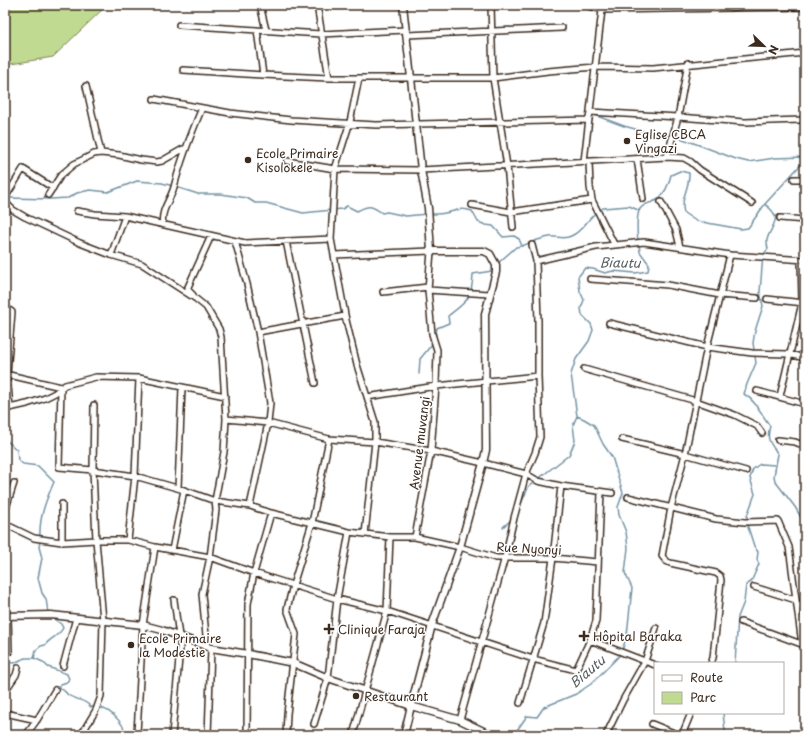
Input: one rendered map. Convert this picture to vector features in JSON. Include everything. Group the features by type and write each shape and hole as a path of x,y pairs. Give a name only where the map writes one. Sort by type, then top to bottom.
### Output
{"street":[{"path":"260,5 266,30"},
{"path":"317,5 329,78"},
{"path":"403,5 415,124 429,214 431,251"},
{"path":"491,5 493,78 507,166 513,227"},
{"path":"585,5 602,10 805,7"},
{"path":"602,10 589,120 586,161 592,200 614,244"},
{"path":"179,25 321,34 491,32 562,28"},
{"path":"257,30 263,76"},
{"path":"183,70 263,76 329,78 493,78 595,67 653,68 688,63 805,53"},
{"path":"667,157 678,117 688,63"},
{"path":"359,78 350,122 335,169 331,239 345,316 356,365 375,422 375,442 365,534"},
{"path":"86,86 101,153"},
{"path":"154,99 230,113 291,120 376,124 415,124 589,120"},
{"path":"163,224 162,218 174,186 185,149 202,108"},
{"path":"590,112 745,122 805,119"},
{"path":"48,195 61,175 74,164 94,154 101,153 157,162 185,149"},
{"path":"287,160 335,169 421,170 667,157 684,158 752,203"},
{"path":"637,159 643,198"},
{"path":"5,198 23,170 53,188"},
{"path":"794,179 805,180"},
{"path":"472,205 512,212 592,200"},
{"path":"5,202 25,217 80,243 111,255 142,264 206,307 219,329 221,337 226,419 224,452 215,500 216,510 210,557 202,594 209,647 208,735"},
{"path":"661,202 676,230 680,247"},
{"path":"77,211 125,216 245,243 331,239"},
{"path":"111,255 125,216"},
{"path":"780,218 805,220"},
{"path":"196,299 188,290 188,287 211,236"},
{"path":"235,241 258,332 270,403 268,423 250,506"},
{"path":"286,241 315,382"},
{"path":"536,261 596,247 635,242 644,242 730,255 803,260 804,303 789,354 780,396"},
{"path":"460,720 505,557 526,474 540,437 536,261 532,245"},
{"path":"334,255 431,251 484,251 490,254 496,265 496,272 485,314 486,450 460,547 432,625 404,735"},
{"name":"Avenue muvangi","path":"415,537 431,451 436,386 437,350 432,334 428,288 431,251"},
{"path":"711,662 721,580 716,573 670,563 662,556 671,508 685,454 707,347 730,255"},
{"path":"590,279 668,286 720,295 757,298"},
{"path":"383,292 428,288 490,294"},
{"path":"767,299 804,303"},
{"path":"5,307 12,312 6,374 7,408 27,404 45,398 55,393 65,385 96,378 139,378 225,396"},
{"path":"258,332 345,316"},
{"path":"609,323 707,347 754,353 789,354 805,358"},
{"path":"584,369 696,401 735,415 757,426 762,433"},
{"path":"6,374 61,387"},
{"path":"367,397 436,386 538,376"},
{"path":"128,540 135,476 139,378"},
{"name":"Rue Nyonyi","path":"61,387 59,467 135,476 215,500 250,506 271,513 349,532 390,537 415,537 460,547 496,558 553,558 598,562"},
{"path":"178,488 182,387"},
{"path":"758,391 805,404"},
{"path":"81,735 96,710 101,696 103,620 96,540 93,470 94,404"},
{"path":"226,419 268,423 329,440 375,442 431,451 526,474 537,480 561,486 612,493"},
{"path":"622,439 685,454 746,471"},
{"path":"286,735 296,634 288,609 293,585 312,523 329,440"},
{"path":"778,440 795,442 805,446"},
{"path":"5,511 14,484"},
{"path":"520,703 544,623 561,486"},
{"path":"172,550 184,490"},
{"path":"5,524 34,538 62,542 128,540 155,547 210,557 254,573 337,599 387,611 533,659 576,670 590,640 596,621 601,492"},
{"path":"628,497 716,519 778,521 780,523 789,547 804,645 741,622"},
{"path":"62,504 62,542"},
{"path":"247,735 248,604 254,573 271,513"},
{"path":"314,724 328,678 337,599 349,532"},
{"path":"353,735 387,611 390,537"},
{"path":"137,733 143,625 155,547"},
{"path":"754,587 805,607"},
{"path":"172,735 180,636 174,600"},
{"path":"10,652 6,616 48,615 143,625 180,636 209,647 293,663 328,678 411,706 460,720 492,735"},
{"path":"63,666 76,618"},
{"path":"606,735 623,700 645,661 656,628"},
{"path":"590,640 654,665"},
{"path":"5,691 16,675 18,668"},
{"path":"26,735 55,690"},
{"path":"5,712 37,720"},
{"path":"652,724 680,735 691,714"}],"green space":[{"path":"5,5 107,5 53,57 5,65"}],"waterway":[{"path":"597,116 624,126 665,137 671,135"},
{"path":"675,136 736,159 748,162 775,158 805,157"},
{"name":"Biautu","path":"638,241 637,220 640,209 644,205 660,198 666,189 671,175 680,171 689,173 683,202 684,213 696,221 741,229 748,228 765,204 805,160"},
{"path":"7,198 68,198 77,193 90,190 108,192 137,181 162,183 173,186"},
{"path":"176,187 198,194 221,194 247,198 255,203 266,203 303,213 342,209 347,206 357,211 370,207 375,208 382,213 387,212 406,216 427,214"},
{"path":"765,204 771,209 776,218 767,240 768,249 763,255 760,292 763,306 755,331 753,343 756,363 744,394 755,404 770,426 768,435 778,454 774,476 775,481 795,507 805,524"},
{"path":"600,210 603,208 629,206 638,210"},
{"path":"431,214 461,209 472,211 478,222 493,226 503,237 514,236 519,239 522,246 549,237 566,238 571,236 579,231 597,212"},
{"name":"Biautu","path":"622,651 627,635 632,588 625,573 628,548 626,532 619,515 618,507 623,493 612,457 603,444 594,425 577,416 571,374 576,359 589,341 593,330 591,324 582,315 581,308 584,300 580,291 578,277 585,268 605,273 613,271 635,273 648,271 649,264 640,252 639,244"},
{"path":"497,264 516,247 522,246"},
{"path":"435,338 437,328 449,323 448,316 460,307 470,294 473,274 492,271 494,269"},
{"path":"419,374 420,359 433,343"},
{"path":"520,506 529,486 569,455 575,441 573,425 577,416"},
{"path":"5,439 17,450 18,460 23,464 38,466 54,482 42,516 40,537"},
{"path":"747,520 755,494 750,478 753,469 760,464 775,465"},
{"path":"503,527 512,519"},
{"path":"735,662 738,617 744,602 746,585 751,582 759,564 757,560 758,552 754,546 747,524"},
{"path":"40,541 39,547 42,558 38,578 42,593 46,599 48,612"},
{"path":"34,658 36,650 45,645 63,628 61,624 51,617"},
{"name":"Biautu","path":"508,735 515,733 527,716 537,717 544,707 576,694 591,684 621,654"},
{"name":"Biautu","path":"5,662 14,663 25,658 34,658 43,662 48,667 67,674 69,679 67,682 58,687 63,689 68,695 86,702 91,707 103,708 108,711 122,725 126,735"},
{"path":"723,714 725,731"}],"place":[{"name":"Eglise CBCA Vingazi","path":"627,141"},
{"name":"Ecole Primaire Kisolokele","path":"248,160"},
{"name":"Clinique Faraja","path":"329,629"},
{"name":"Hôpital Baraka","path":"584,636"},
{"name":"Ecole Primaire la Modestie","path":"131,645"},
{"name":"Restaurant","path":"356,696"}]}
